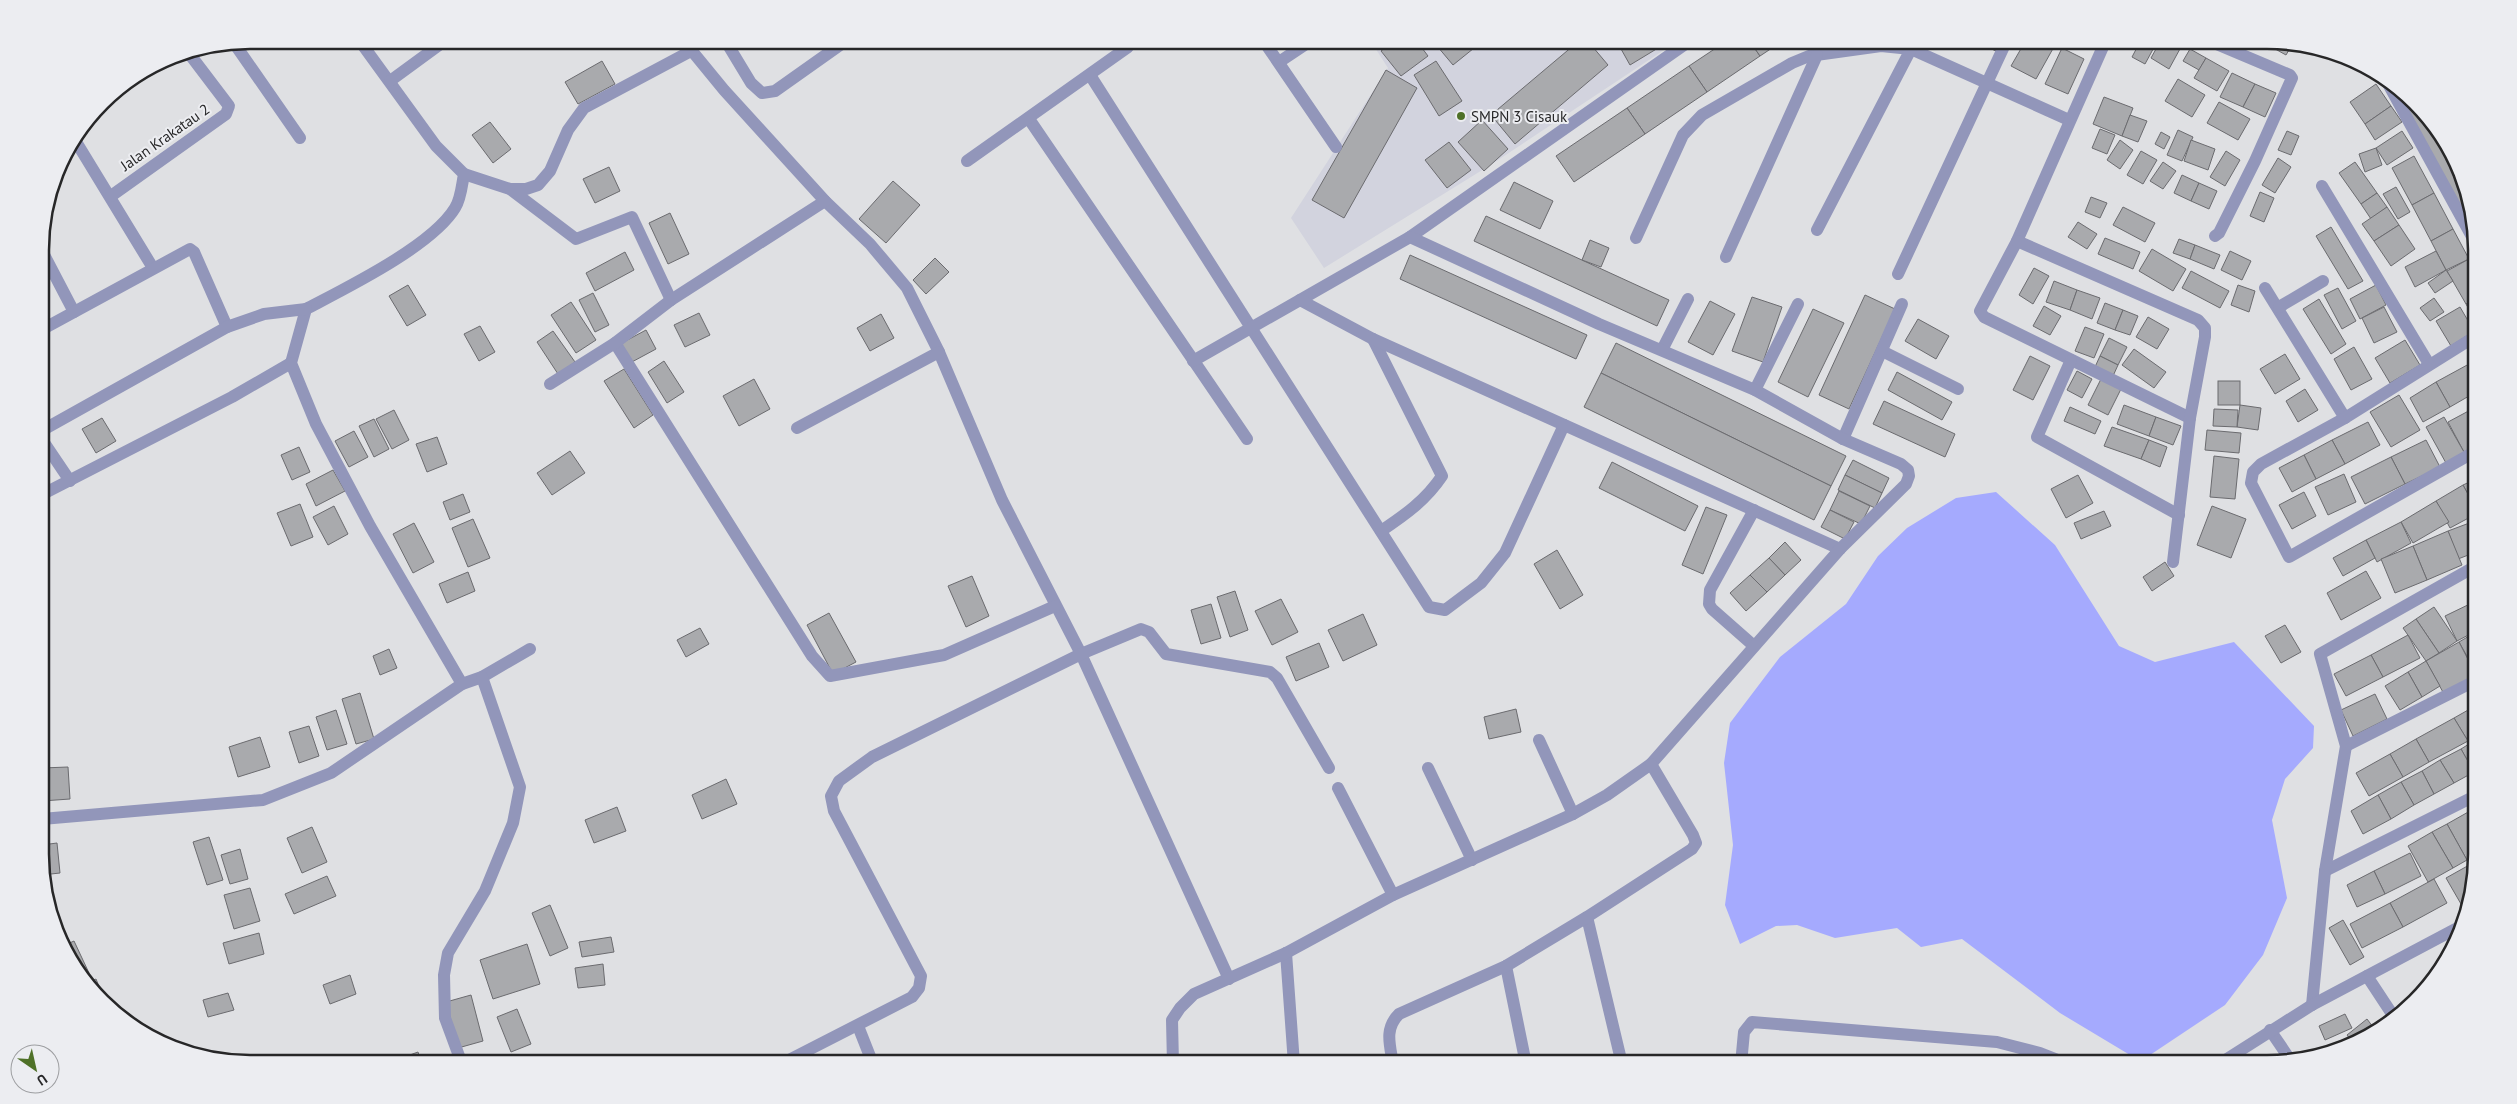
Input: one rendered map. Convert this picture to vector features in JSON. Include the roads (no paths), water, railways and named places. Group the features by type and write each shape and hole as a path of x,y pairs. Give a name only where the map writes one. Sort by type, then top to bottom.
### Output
{"street":[{"path":"238,49 300,138"},
{"path":"366,49 436,146 464,174 510,189 526,189 538,185 550,171 568,130 584,108 691,51 826,201 870,244 907,288 939,352 1002,500 1081,654 1229,978"},
{"path":"390,81 434,49"},
{"path":"730,49 752,83 762,93 775,91 834,49"},
{"path":"967,161 1029,119 1125,49"},
{"path":"1270,49 1336,147"},
{"path":"1279,62 1298,49"},
{"path":"1193,361 1410,237 1669,49"},
{"path":"1636,238 1682,135 1690,125 1702,115 1792,63 1817,55 1860,49"},
{"path":"1817,230 1911,49"},
{"path":"1921,49 2069,120"},
{"path":"1898,274 2003,49"},
{"path":"2102,49 2017,241 1980,311 1984,317 2190,418"},
{"path":"2215,236 2219,232 2255,161 2292,78 2290,75 2228,49"},
{"path":"1726,257 1817,55"},
{"name":"Jalan Krakatau 2","path":"111,196 226,114 229,106 192,57"},
{"path":"1090,75 1429,606 1444,610 1481,583 1505,553 1564,426"},
{"path":"2394,94 2467,228"},
{"path":"1029,119 1247,439"},
{"path":"78,145 111,196 153,268"},
{"path":"49,427 226,327 264,314 306,309 365,278 437,230 456,207 464,174"},
{"path":"2322,186 2429,364"},
{"path":"510,189 576,239 632,217 671,300"},
{"path":"550,384 616,343 671,300 826,201"},
{"path":"1173,1055 1172,1020 1180,1008 1194,994 1286,953 1393,895 1573,814 1607,795 1651,764 1840,549 1906,484 1909,476 1908,470 1901,464 1843,439 1755,390 1598,324 1410,237"},
{"path":"2017,241 2198,320 2205,328 2190,418 2173,562"},
{"path":"49,326 190,249 194,252 226,327"},
{"path":"49,264 74,312"},
{"path":"2278,307 2323,281"},
{"path":"2265,288 2345,418"},
{"path":"1662,350 1688,298"},
{"path":"1300,300 1373,339 1840,549"},
{"path":"1755,390 1798,304"},
{"path":"1843,439 1902,304"},
{"path":"306,309 291,363 320,433 370,526 462,684"},
{"path":"1373,339 1442,476 1430,493 1414,508 1381,531"},
{"path":"2468,341 2345,418 2262,464 2253,472 2251,483 2290,556 2468,456"},
{"path":"616,343 812,656 830,676 944,655 1055,606"},
{"path":"1882,351 1958,389"},
{"path":"797,428 939,352"},
{"path":"2071,360 2037,437 2178,515"},
{"path":"49,491 291,363"},
{"path":"49,450 70,481"},
{"path":"1754,510 1710,590 1709,599 1712,609 1754,646"},
{"path":"2312,1005 2325,872 2346,746 2320,654 2468,571"},
{"path":"799,1055 912,998 919,988 921,976 834,811 831,796 839,781 872,757 1081,654 1141,629 1149,632 1166,654 1270,672 1277,678 1329,768"},
{"path":"49,818 263,800 331,773 462,684 482,677 530,649"},
{"path":"459,1055 445,1018 444,975 448,953 485,891 513,822 520,787 482,677"},
{"path":"2346,746 2468,684"},
{"path":"1539,740 1573,814"},
{"path":"1392,1055 1388,1033 1391,1022 1399,1014 1506,966 1587,917 1692,848 1696,843 1651,764"},
{"path":"1428,768 1472,860"},
{"path":"1338,788 1393,895"},
{"path":"2325,872 2468,800"},
{"path":"1587,917 1620,1055"},
{"path":"2232,1055 2312,1005 2453,930"},
{"path":"1286,953 1293,1055"},
{"path":"1506,966 1524,1055"},
{"path":"2367,976 2391,1012"},
{"path":"1742,1055 1744,1032 1752,1022 1997,1042 2045,1055"},
{"path":"858,1026 869,1055"},
{"path":"2270,1030 2286,1055"}],"water":[{"path":"1996,492 2055,545 2119,646 2155,662 2234,642 2314,726 2313,748 2285,779 2272,820 2287,898 2263,955 2225,1005 2150,1055 2130,1055 2060,1013 1962,939 1921,947 1897,928 1835,938 1797,925 1776,926 1740,944 1725,905 1733,845 1724,763 1730,723 1780,657 1846,604 1878,556 1907,528 1956,498"}],"place":[{"name":"SMPN 3 Cisauk","path":"1461,116"}]}
